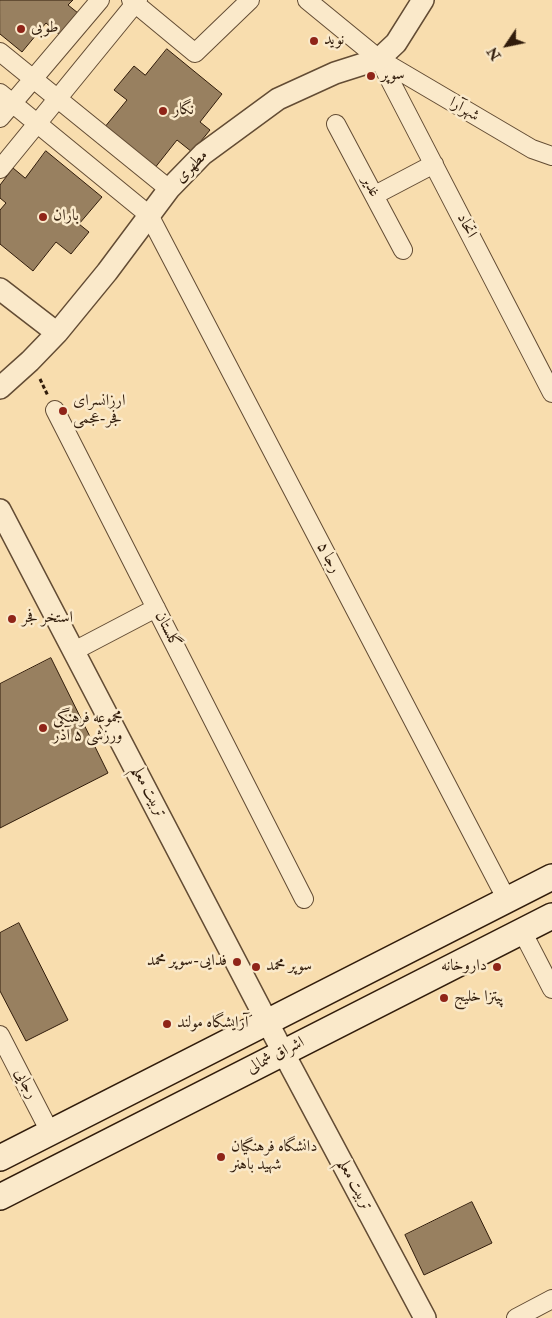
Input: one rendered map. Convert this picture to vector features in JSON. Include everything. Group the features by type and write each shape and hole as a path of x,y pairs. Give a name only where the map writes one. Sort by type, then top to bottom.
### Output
{"main road":[{"path":"0,1158 552,878"},
{"name":"اشراق شمالی","path":"0,1197 552,916"}],"street":[{"path":"0,118 6,98 32,78 100,0"},
{"path":"0,169 135,1 195,53 250,0"},
{"path":"307,0 379,59"},
{"name":"مطهری","path":"0,388 57,333 107,272 169,189 203,154 278,99 335,73 379,59 396,43 423,0"},
{"path":"0,52 169,189"},
{"name":"شهرآرا","path":"379,59 532,149 552,156"},
{"name":"اتحاد","path":"379,59 552,393"},
{"path":"6,98 149,215"},
{"name":"غدیر","path":"336,124 403,250"},
{"path":"374,196 434,164"},
{"name":"رجا ۵","path":"149,215 507,900"},
{"path":"0,290 57,333"},
{"name":"گلستان","path":"55,410 304,899"},
{"name":"تربیت معلم","path":"0,510 283,1052 425,1318"},
{"path":"74,651 156,608"},
{"path":"522,931 552,989"},
{"name":"رجایی","path":"0,1035 50,1132"},
{"path":"516,1318 552,1299"}],"path":[{"path":"30,361 55,410"}],"building":[{"name":"طوبی","path":"0,0 73,0 68,5 78,13 60,35 46,23 22,52 0,34"},
{"name":"نگار","path":"167,49 222,94 200,122 210,130 192,152 177,140 154,169 104,128 127,100 114,90 134,66 145,75"},
{"name":"باران","path":"46,151 102,197 79,224 89,232 71,254 56,242 33,271 0,244 0,210 6,203 0,198 0,185 13,168 25,178"},
{"name":"مجموعه فرهنگی ورزشی ۵ آذر","path":"51,658 108,773 0,828 0,684"},
{"path":"19,923 68,1020 26,1041 0,991 0,933"},
{"path":"472,1202 492,1243 424,1275 405,1235"}],"place":[{"name":"طوبی","path":"21,29"},
{"name":"نوید","path":"314,41"},
{"name":"سوپر","path":"371,76"},
{"name":"نگار","path":"163,111"},
{"name":"باران","path":"43,217"},
{"name":"ارزانسرای فجر-عجمی","path":"63,411"},
{"name":"استخر فجر","path":"12,619"},
{"name":"مجموعه فرهنگی ورزشی ۵ آذر","path":"43,728"},
{"name":"فدایی-سوپر محمد","path":"237,962"},
{"name":"سوپر محمد","path":"256,967"},
{"name":"داروخانه","path":"497,967"},
{"name":"پیتزا خلیج","path":"444,998"},
{"name":"آرایشگاه مولند","path":"167,1024"},
{"name":"دانشگاه فرهنگیان شهید باهنر","path":"221,1157"}]}
